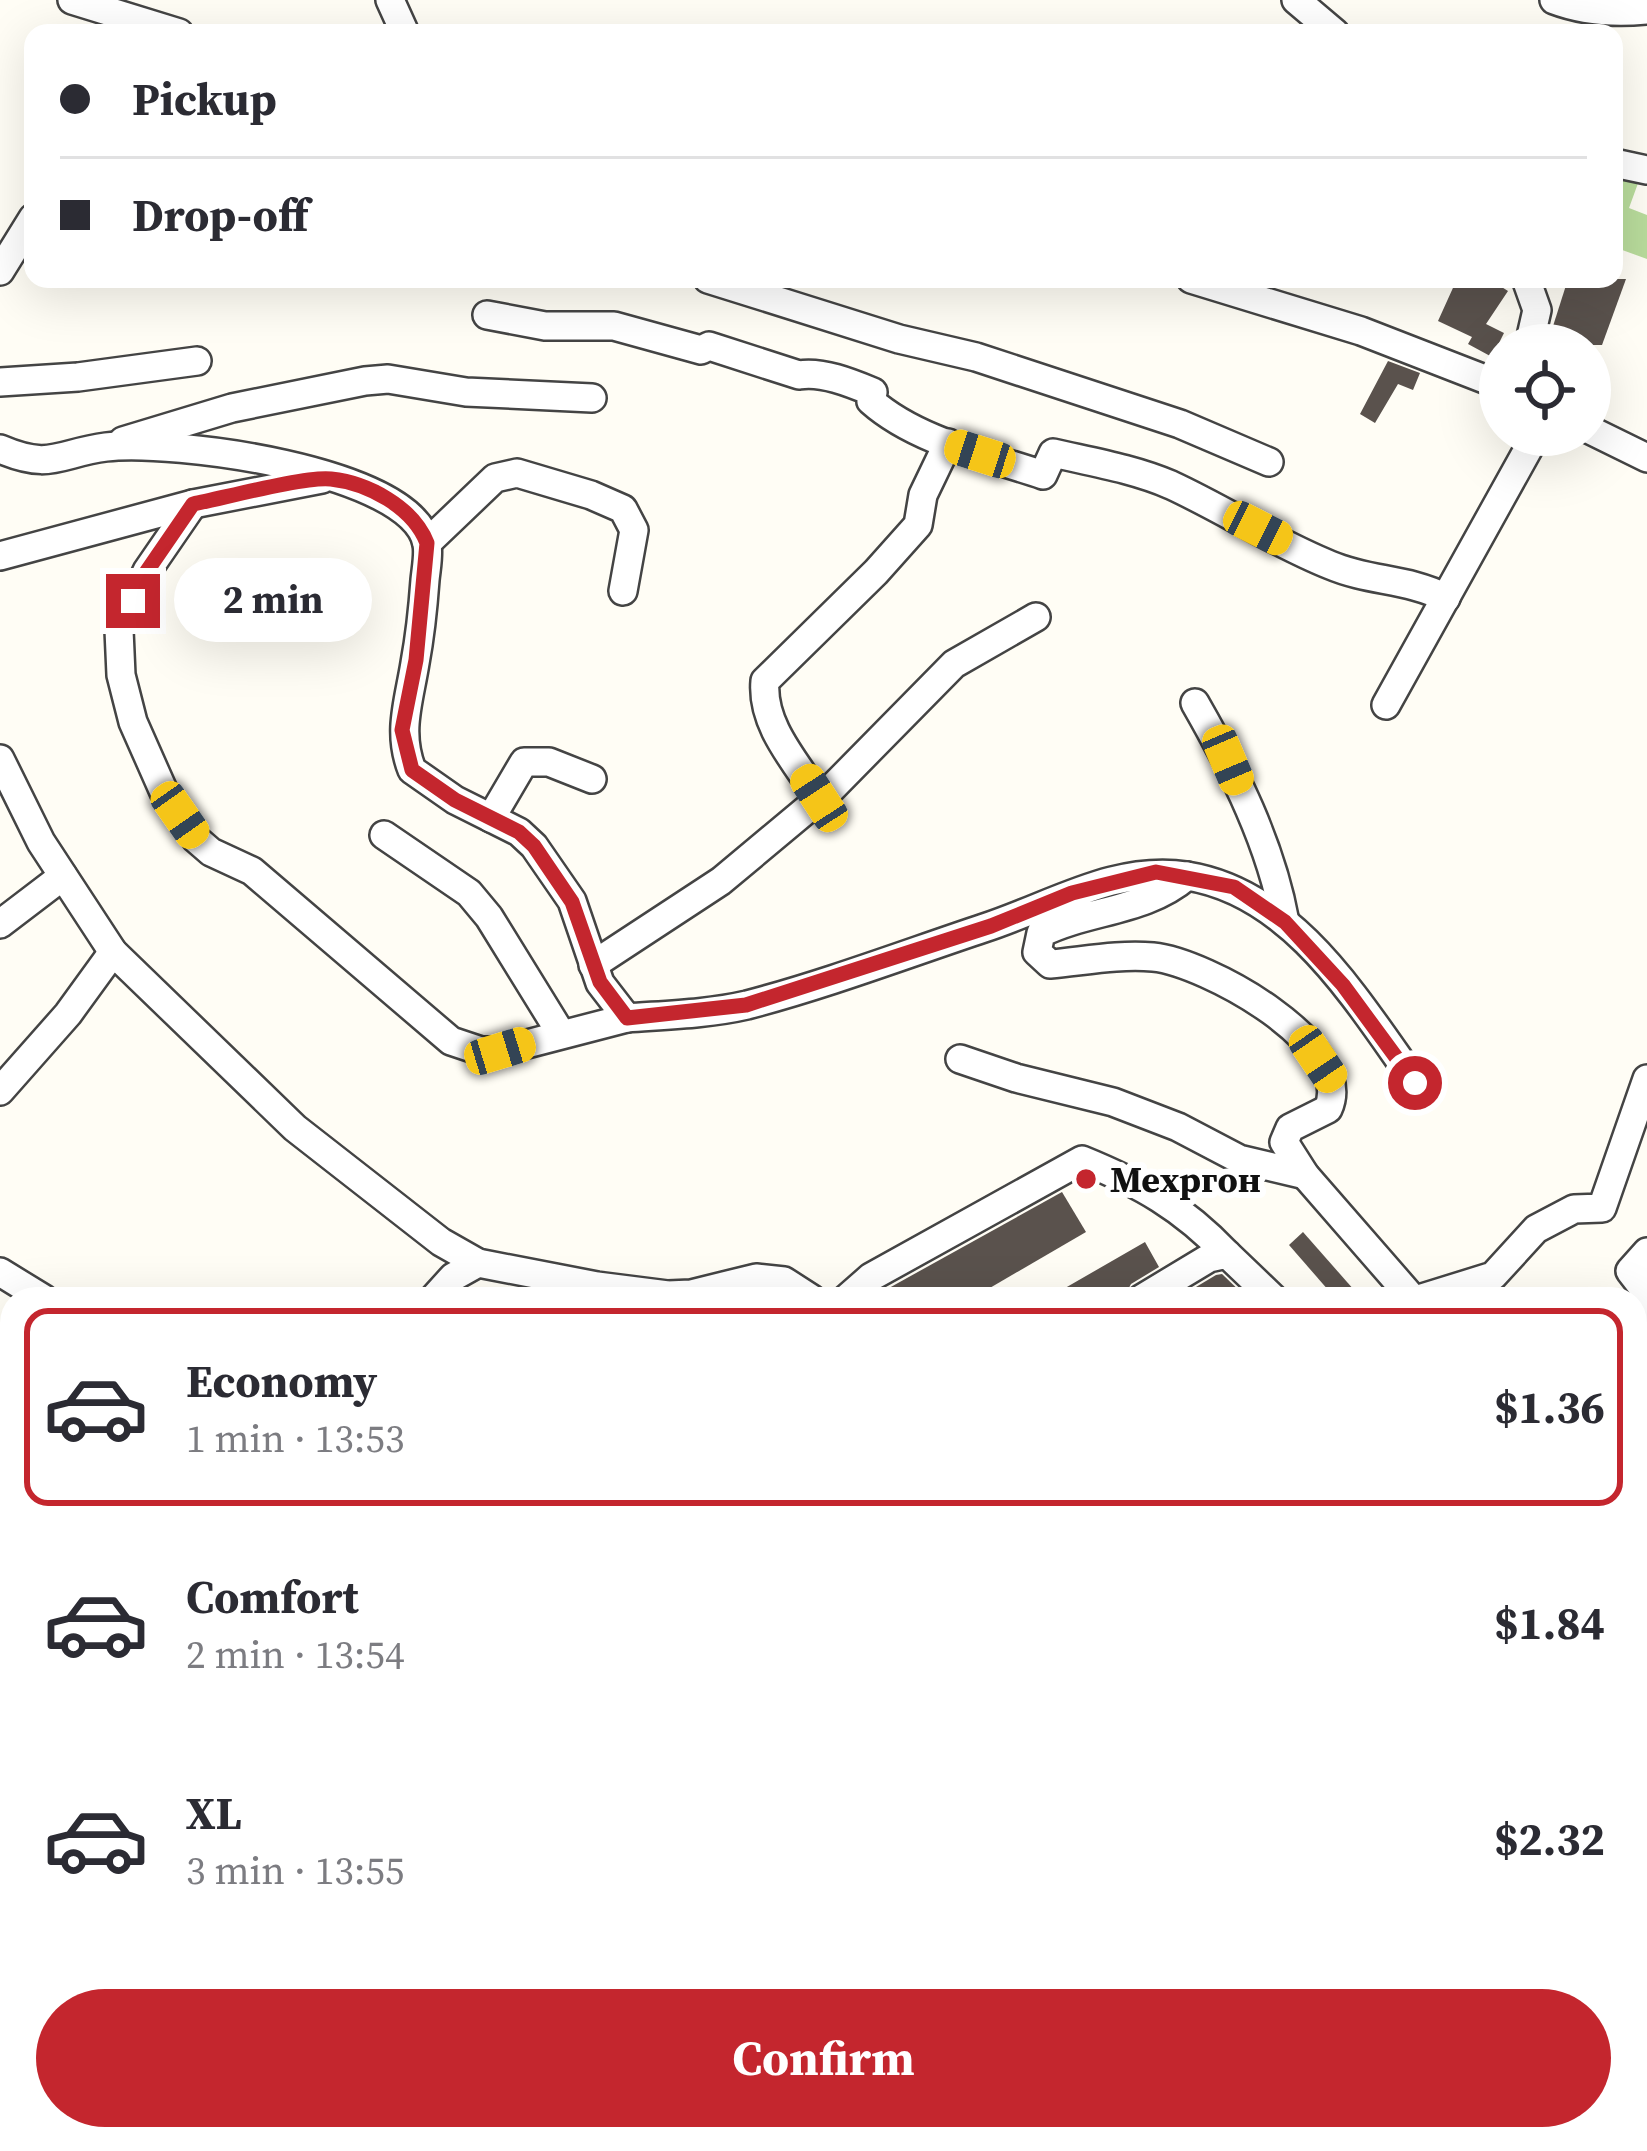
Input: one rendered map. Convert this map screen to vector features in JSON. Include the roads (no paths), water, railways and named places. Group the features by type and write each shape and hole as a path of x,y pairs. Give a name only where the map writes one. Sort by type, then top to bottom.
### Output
{"street":[{"path":"72,0 106,22"},
{"path":"1296,0 1324,24"},
{"path":"1554,0 1622,12 1647,10"},
{"path":"0,271 24,232"},
{"path":"737,288 976,357 1180,424 1269,462"},
{"path":"1229,288 1361,331 1479,377"},
{"path":"1529,288 1537,324"},
{"path":"488,315 545,326 614,326 701,350 709,346 799,375 853,384 873,392 872,401 884,412 948,443 1043,475 1053,453 1127,471 1171,485 1332,566 1374,579 1418,584 1446,598"},
{"path":"0,382 197,361"},
{"path":"0,449 47,463 210,414 388,379 488,394 592,398"},
{"path":"1611,440 1647,458"},
{"path":"819,798 773,727 763,702 766,681 918,525 923,495 948,443"},
{"path":"107,447 207,449 274,461 370,490 400,507 422,531 427,543 416,660 402,730 404,752 423,781 519,832 557,877 572,902 600,982 627,1018"},
{"path":"1386,705 1524,456"},
{"path":"427,543 495,478 517,473 623,509 634,530 623,591"},
{"path":"0,556 193,504 328,478"},
{"path":"193,504 147,571 119,630 121,675 133,722 164,792 196,839 211,852 252,871 451,1041 481,1051 500,1051 627,1018 746,1005 991,926 1072,893 1129,875 1156,872 1234,887 1285,922 1343,985 1415,1083"},
{"path":"593,965 721,881 819,798 954,664 1036,617"},
{"path":"1195,703 1228,760 1264,847 1285,922"},
{"path":"0,759 63,876 113,952 295,1128 441,1242 478,1263 620,1287"},
{"path":"491,818 524,762 549,762 592,779"},
{"path":"384,835 469,893 560,1032"},
{"path":"0,924 63,876"},
{"path":"1187,876 1169,892 1141,905 1061,923 1041,933 1037,952 1050,964 1157,957 1201,971 1248,994 1294,1029 1332,1079 1334,1096 1328,1109 1290,1128 1284,1136 1305,1175 1405,1287"},
{"path":"0,1091 113,952"},
{"path":"959,1059 1113,1102 1178,1126 1239,1159 1305,1175"},
{"path":"1456,1287 1493,1276 1536,1229 1574,1209 1602,1208 1647,1079"},
{"path":"859,1287 871,1276 1082,1160 1142,1184 1199,1225 1261,1287"},
{"path":"1642,1287 1630,1271 1647,1252"},
{"path":"1161,1287 1209,1258 1227,1254"},
{"path":"444,1287 478,1263"},
{"path":"720,1287 756,1278 792,1287"}],"place":[{"name":"Мехргон","path":"1086,1179"}]}
